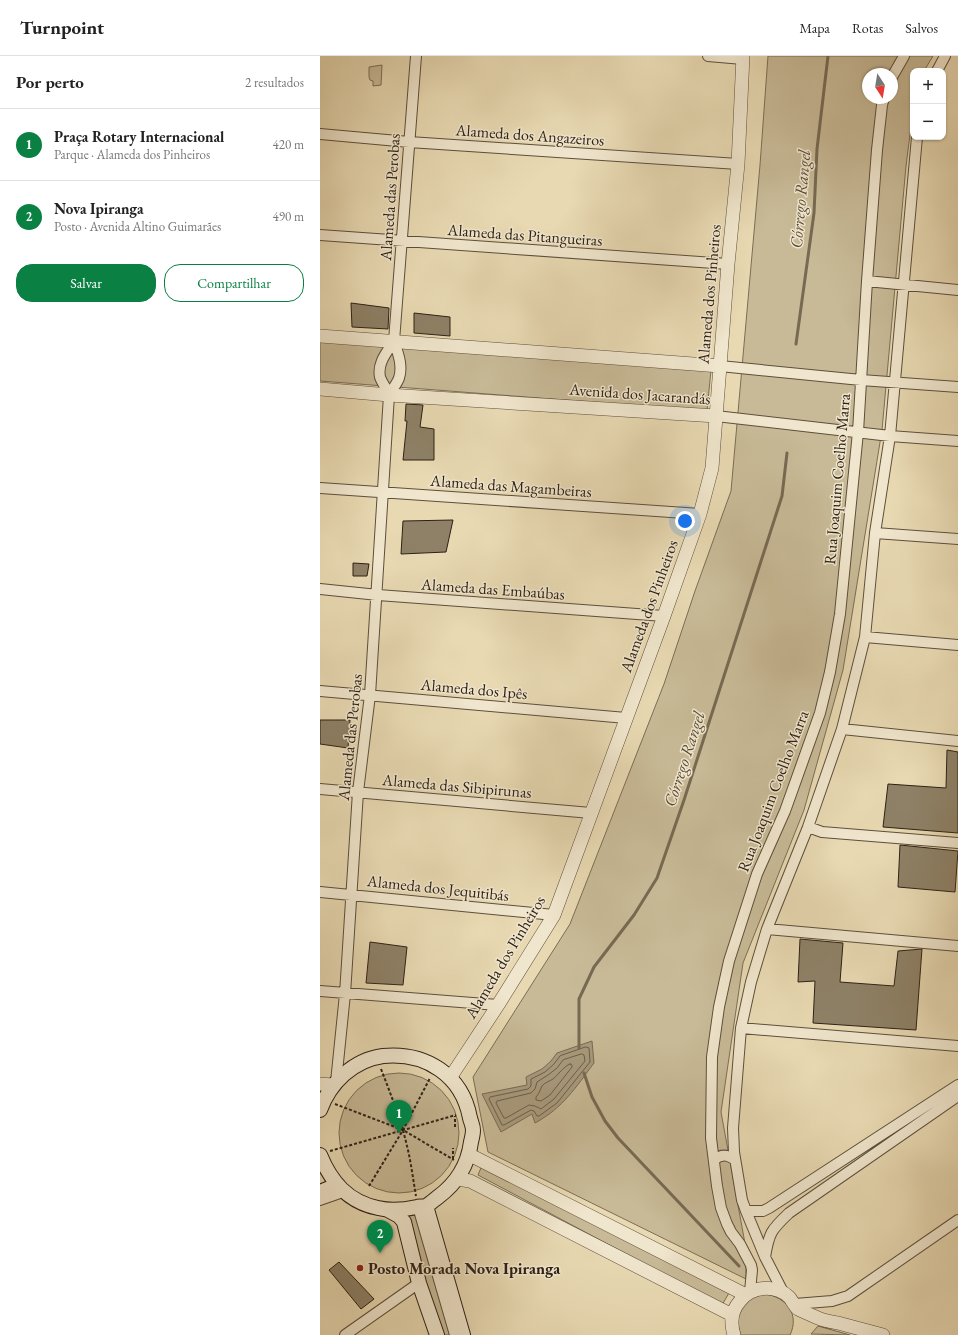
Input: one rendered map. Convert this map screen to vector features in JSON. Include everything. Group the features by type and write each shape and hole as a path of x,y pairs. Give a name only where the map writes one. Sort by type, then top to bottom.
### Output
{"main road":[{"path":"322,1105 330,1083 358,1064 376,1057 396,1055 417,1058 436,1066 450,1078 461,1091 468,1105 473,1130 470,1155 460,1176 446,1191 422,1206 403,1210 388,1210 369,1206 352,1197 337,1185 326,1170 323,1154"},
{"path":"320,1192 337,1185"},
{"path":"422,1206 463,1335"},
{"path":"388,1210 399,1216 404,1222 419,1283 437,1335"}],"street":[{"name":"Alameda das Perobas","path":"330,1083 345,994 358,792 370,695 378,595 389,395 399,378 400,370 400,362 394,341 416,56"},
{"path":"708,56 743,57"},
{"path":"897,68 904,56"},
{"path":"938,68 946,56"},
{"name":"Alameda dos Pinheiros","path":"450,1078 554,915 700,514 712,468 728,264 738,164 743,57"},
{"name":"Rua Joaquim Coelho Marra","path":"748,1293 752,1270 751,1265 740,1244 731,1232 721,1208 711,1138 712,1057 719,1007 729,961 757,874 785,811 821,706 830,672 840,614 858,432 877,150 883,104"},
{"name":"Alameda dos Angazeiros","path":"320,134 409,142 738,164"},
{"path":"783,1292 765,1257 742,1200 735,1160 733,1128 741,1028 751,982 767,929 808,827 842,729 865,637 875,533 890,436 916,140"},
{"name":"Alameda das Pitangueiras","path":"320,235 728,264"},
{"path":"867,281 958,290"},
{"path":"320,336 720,366 861,380 958,387"},
{"name":"Alameda das Perobas","path":"389,395 380,377 380,368 382,359 394,341"},
{"name":"Avenida dos Jacarandás","path":"320,389 389,395 716,416 890,436 958,441"},
{"name":"Alameda das Magambeiras","path":"320,488 700,514"},
{"path":"875,533 958,539"},
{"name":"Alameda das Embaúbas","path":"320,589 378,595 664,616"},
{"path":"865,637 958,645"},
{"name":"Alameda dos Ipês","path":"320,691 626,718"},
{"path":"842,729 958,741"},
{"name":"Alameda das Sibipirunas","path":"320,789 591,813"},
{"path":"808,827 822,832 958,843"},
{"name":"Alameda dos Jequitibás","path":"320,892 554,915"},
{"path":"767,929 958,946"},
{"path":"320,991 498,1005"},
{"path":"741,1028 958,1046"},
{"path":"746,1211 763,1211 769,1208 958,1085"},
{"path":"765,1257 769,1236 774,1227 789,1213 958,1096"},
{"path":"470,1155 748,1293"},
{"path":"714,1160 720,1156 723,1156 730,1157 735,1160"},
{"path":"460,1176 732,1315"},
{"path":"320,1201 343,1193 366,1209 402,1220"},
{"path":"422,1206 454,1335"},
{"path":"795,1304 832,1301 848,1296 958,1220"},
{"path":"345,1335 419,1283"},
{"path":"734,1335 732,1315 736,1306 748,1293 767,1288 783,1292 789,1297 797,1308 841,1329 883,1335"}],"path":[{"path":"376,1057 397,1109 422,1206"},
{"path":"369,1186 403,1130 436,1066"},
{"path":"322,1105 403,1130 453,1159"},
{"path":"323,1154 455,1116 468,1105"},
{"path":"455,1116 455,1127"},
{"path":"453,1148 453,1159 460,1176"}],"shaded area":[{"path":"768,56 933,56 926,68 910,68 910,135 882,430 843,670 804,810 743,963 721,1112 746,1249 746,1279 488,1152 473,1077 570,924 664,684 695,591 731,491 760,165"},
{"path":"382,65 381,85 373,86 373,81 370,80 369,77 369,67"},
{"path":"320,341 711,370 707,411 320,381"},
{"path":"399,1073 422,1077 442,1090 455,1110 459,1133 455,1156 442,1176 422,1189 399,1193 376,1189 356,1176 343,1156 339,1133 343,1110 356,1090 376,1077"},
{"path":"483,1163 729,1293 722,1305 478,1175"},
{"path":"419,1207 460,1335 443,1335 404,1213"},
{"path":"765,1294 779,1299 789,1308 793,1320 793,1327 790,1335 741,1335 738,1320 742,1308 751,1299"},
{"path":"818,1326 850,1335 811,1334"}],"water":[{"path":"592,1041 594,1063 575,1089 554,1111 535,1123 532,1114 501,1132 482,1094 527,1085 526,1077 542,1069 557,1053"}],"building":[{"path":"351,303 389,308 388,329 352,327"},
{"path":"414,313 450,317 450,336 414,333"},
{"path":"406,404 423,405 420,427 434,429 434,460 403,460 407,421 405,421"},
{"path":"453,520 446,552 401,554 403,521"},
{"path":"353,563 369,564 367,576 353,576"},
{"path":"320,720 350,720 348,748 320,744"},
{"path":"947,750 958,752 958,833 883,827 888,784 946,788"},
{"path":"900,845 958,851 955,892 898,887"},
{"path":"800,939 843,943 840,982 894,986 898,951 922,949 916,1030 813,1023 815,981 798,982"},
{"path":"370,942 407,947 403,985 366,983"},
{"path":"339,1262 374,1299 361,1309 329,1270"}],"waterway":[{"name":"Córrego Rangel","path":"796,344 814,213 817,149 828,56"},
{"name":"Córrego Rangel","path":"579,1048 579,999 594,967 634,915 657,878 684,800 782,496 787,453"},
{"path":"584,1073 592,1097 605,1121 618,1138 739,1266"}],"place":[{"name":"Praça Rotary Internacional","path":"399,1133"},
{"name":"Nova Ipiranga","path":"380,1253"},
{"name":"Posto Morada Nova Ipiranga","path":"360,1268"}]}
